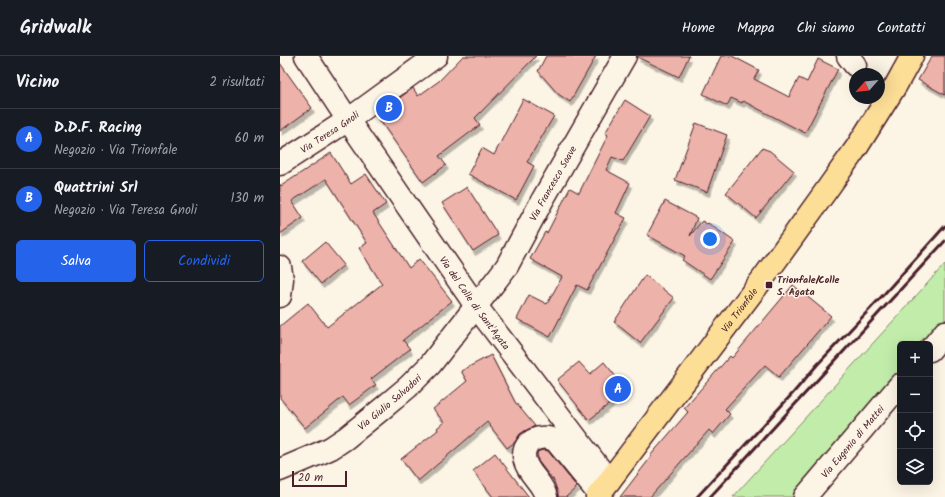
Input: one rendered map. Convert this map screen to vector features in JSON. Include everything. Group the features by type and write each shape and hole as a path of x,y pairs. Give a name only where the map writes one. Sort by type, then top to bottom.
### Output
{"main road":[{"name":"Via Trionfale","path":"602,491 764,277 828,188 857,147 896,85 912,56"}],"street":[{"name":"Via del Colle di Sant'Agata","path":"306,56 348,120 602,491"},
{"name":"Via Teresa Gnoli","path":"280,164 348,120 436,56"},
{"name":"Via Francesco Soave","path":"476,306 511,259 625,56"},
{"path":"280,267 282,283 280,296"},
{"name":"Via Giulio Salvadori","path":"280,470 331,448 346,438 383,408 430,365 476,306"},
{"path":"933,346 945,332"},
{"name":"Via Eugenio di Mattei","path":"805,497 897,389"},
{"path":"546,497 543,488 526,463 524,454 526,448 533,440 537,438 551,438 602,491"}],"green space":[{"path":"945,264 945,325 932,341 897,341 897,382 798,497 733,497"}],"building":[{"path":"463,56 536,56 475,118 480,125 439,156 446,165 423,182 376,115 413,88 418,96 439,81"},
{"path":"546,56 596,56 570,102 558,94 538,71"},
{"path":"637,56 689,56 679,77"},
{"path":"721,56 732,56 759,70 754,79 789,97 799,78 807,82 818,59 838,69 805,133 743,101 742,103 731,98 727,106 703,94"},
{"path":"932,56 945,56 945,95 918,80"},
{"path":"280,63 312,108 280,131"},
{"path":"523,99 554,116 527,162 534,166 516,200 468,174 482,148 494,155"},
{"path":"625,100 650,116 623,161 612,157 606,170 630,183 616,213 626,218 587,290 577,285 550,337 517,319 529,295 547,304 562,277 530,259 545,232 547,233 570,188 579,193 608,135 605,133"},
{"path":"696,123 727,135 707,192 675,180"},
{"path":"762,148 770,151 794,171 756,218 726,193"},
{"path":"331,153 351,184 366,174 386,204 373,213 409,268 419,259 452,301 403,340 410,349 371,379 376,385 349,405 343,397 305,428 280,398 280,326 308,303 327,327 382,284 359,248 367,243 326,179 292,201 303,218 280,234 280,184 281,186"},
{"path":"467,187 498,235 473,251 442,203"},
{"path":"665,201 697,218 690,236 702,221 707,224 708,223 735,242 710,279 682,260 685,256 647,235"},
{"path":"325,242 344,265 321,284 302,261"},
{"path":"645,275 674,298 640,343 614,322"},
{"path":"793,285 831,316 779,377 765,365 725,409 730,414 713,434 709,430 650,497 620,497 651,457 650,456 688,412 684,408 730,356 732,358"},
{"path":"491,355 515,402 535,426 520,434 515,442 507,448 487,422 418,481 401,459 438,430 437,428 444,422 433,409 467,381 461,371"},
{"path":"579,362 590,374 604,362 627,390 589,420 557,380"},
{"path":"544,450 548,451 577,487 566,497 558,497 553,479 538,461 537,453"},
{"path":"495,453 529,497 493,497 473,471"}],"railway":[{"path":"697,497 945,226"},
{"path":"710,497 945,241"}],"place":[{"name":"Quattrini Srl","path":"389,108"},
{"name":"Trionfale/Colle S. Agata","path":"769,285"},
{"name":"D.D.F. Racing","path":"618,389"}]}
